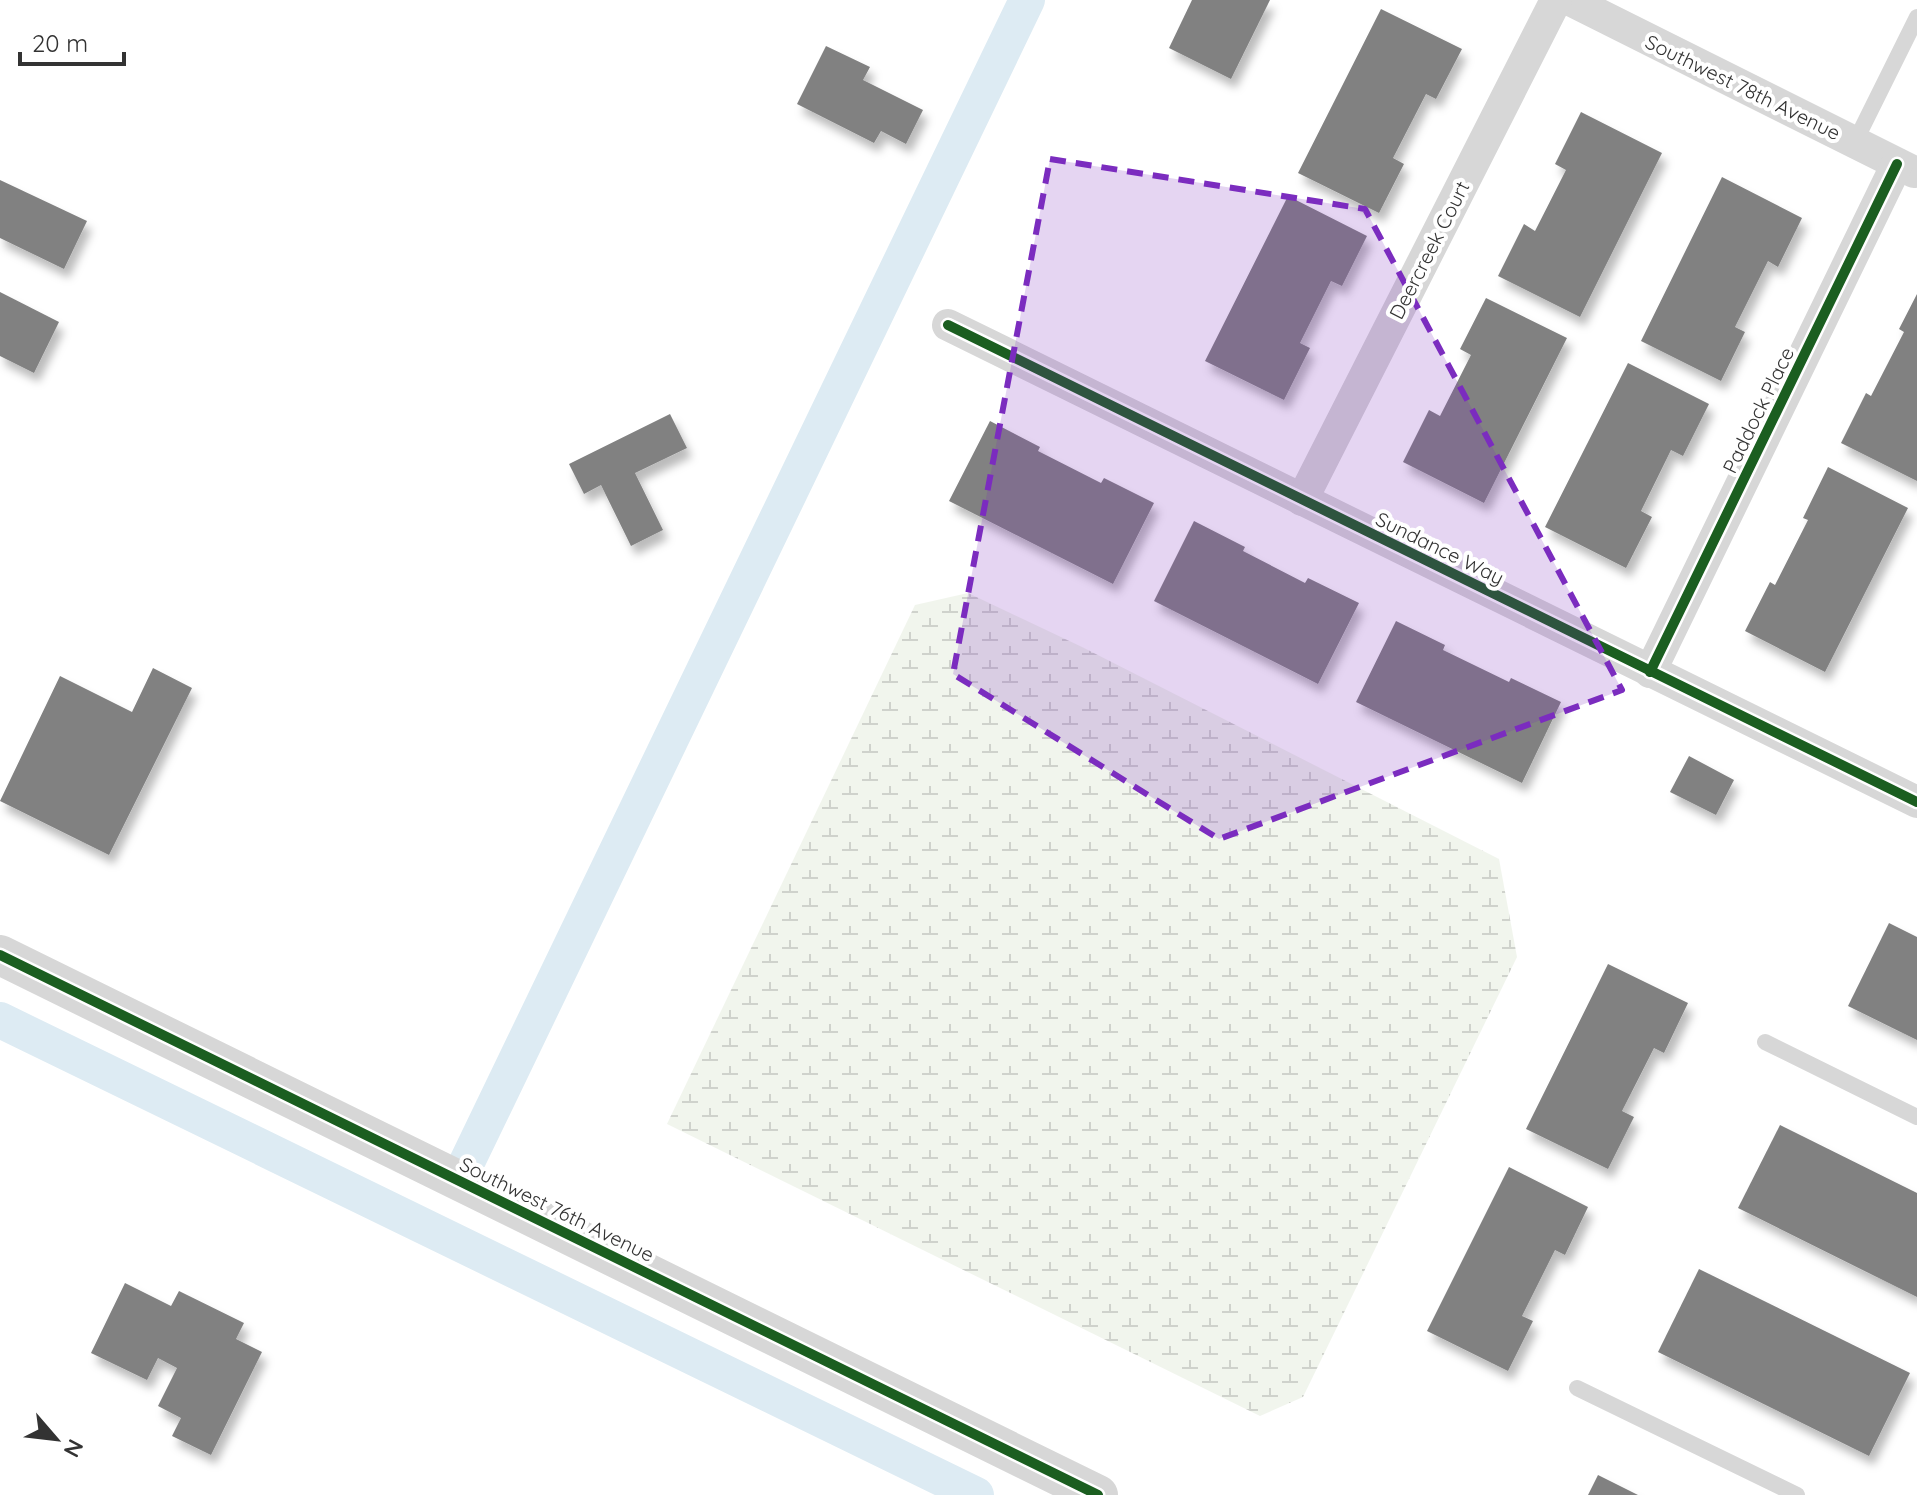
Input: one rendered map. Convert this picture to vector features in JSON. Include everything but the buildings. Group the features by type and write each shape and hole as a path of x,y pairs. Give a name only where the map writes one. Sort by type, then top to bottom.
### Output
{"street":[{"name":"Deercreek Court","path":"1302,500 1556,0"},
{"name":"Southwest 78th Avenue","path":"1570,0 1907,168"},
{"name":"Paddock Place","path":"1650,672 1907,168"},
{"name":"Sundance Way","path":"948,325 1917,802"},
{"name":"Southwest 76th Avenue","path":"0,955 1098,1495"}],"lane":[{"path":"1855,142 1917,17"},
{"path":"1765,1042 1917,1117"},
{"path":"1577,1388 1797,1495"}],"highlighted area":[{"path":"1050,159 1365,209 1622,690 1219,839 953,674"}],"green space":[{"path":"968,593 1082,647 1499,859 1517,957 1303,1397 1260,1416 667,1124 915,605"}],"waterway":[{"path":"467,1162 1027,0"},
{"path":"0,1020 976,1495"}],"cycle path":[{"path":"1650,672 1897,164"},
{"path":"948,325 1917,802"},
{"path":"0,955 1098,1495"}]}
